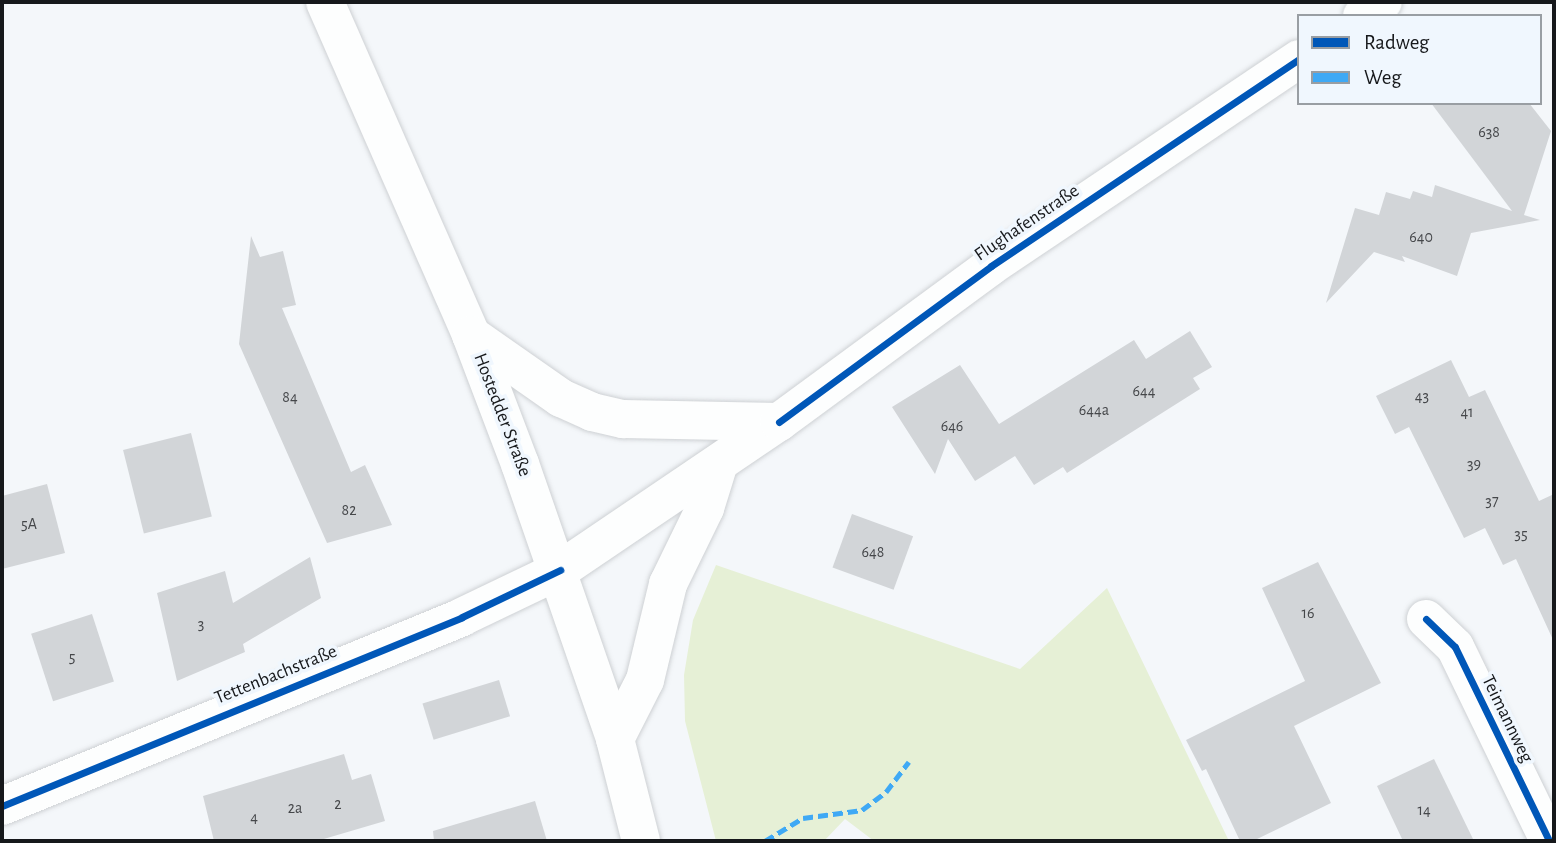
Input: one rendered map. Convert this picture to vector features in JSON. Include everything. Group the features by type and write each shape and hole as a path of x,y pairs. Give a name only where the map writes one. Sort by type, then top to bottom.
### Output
{"main road":[{"name":"Hostedder Straße","path":"325,2 471,335 560,570 615,739 641,841"},
{"path":"1365,14 1383,2"},
{"name":"Flughafenstraße","path":"560,570 779,422 991,266 1297,60"},
{"path":"471,335 561,398 592,412 623,419 779,422"},
{"path":"615,739 645,680 668,584 705,508 719,463"},
{"name":"Tettenbachstraße","path":"2,806 471,614 560,570"},
{"name":"Teimannweg","path":"1426,619 1455,647 1549,841"}],"green space":[{"path":"716,565 1020,669 1107,588 1229,841 874,841 845,819 824,841 716,841 685,721 684,675 693,620"}],"building":[{"path":"1432,105 1531,105 1551,131 1524,215 1540,220 1471,233 1457,276 1402,256 1405,262 1374,252 1326,303 1355,208 1379,215 1386,192 1410,199 1413,191 1432,197 1435,185 1512,211"},
{"path":"251,236 260,257 283,251 296,305 282,308 351,472 365,465 392,525 327,543 239,344"},
{"path":"1190,331 1212,367 1193,378 1200,389 1067,473 1063,467 1034,485 1015,456 975,481 948,439 935,474 892,407 960,365 999,424 1134,340 1146,359"},
{"path":"1451,360 1469,397 1485,390 1539,501 1554,494 1554,642 1516,559 1503,565 1485,528 1464,538 1409,427 1395,434 1376,396"},
{"path":"191,433 212,516 144,533 123,450"},
{"path":"47,484 65,553 2,569 2,496"},
{"path":"852,514 913,536 894,590 833,568"},
{"path":"310,557 321,598 243,644 245,652 177,681 157,593 225,571 233,603"},
{"path":"1318,562 1381,683 1294,726 1331,803 1253,841 1240,841 1206,769 1202,771 1186,740 1305,681 1262,588"},
{"path":"92,614 114,682 53,701 31,634"},
{"path":"499,680 510,716 434,740 422,703"},
{"path":"344,754 352,780 371,774 385,821 317,841 214,841 203,796"},
{"path":"1434,759 1474,841 1403,841 1377,786"},
{"path":"535,801 547,841 434,841 433,831"}],"marked path":[{"path":"765,841 803,818 862,810 886,792 909,762"}],"cycle path":[{"path":"779,422 991,266 1297,60"},
{"path":"2,806 462,617 560,570"},
{"path":"1426,619 1455,647 1549,841"}]}
